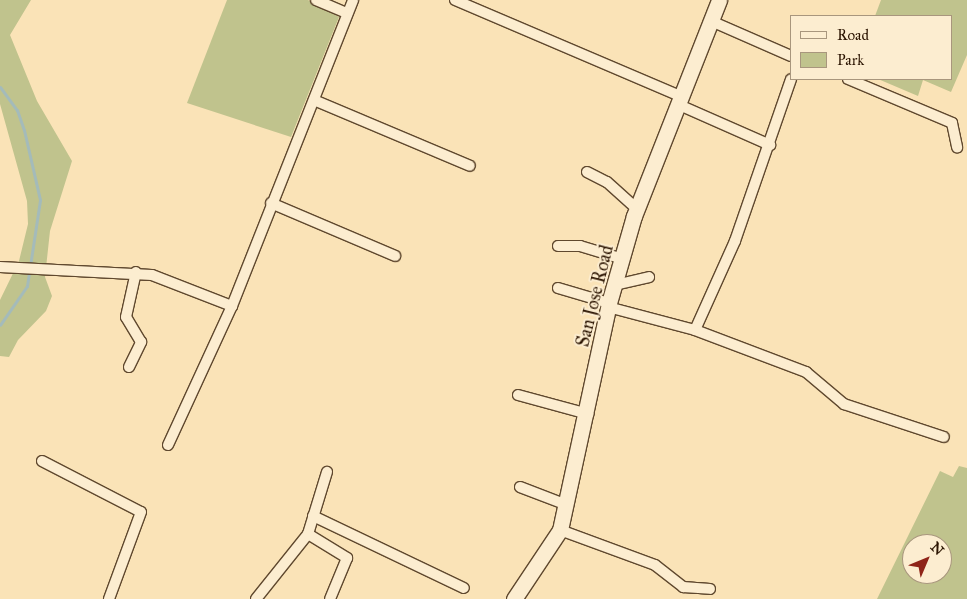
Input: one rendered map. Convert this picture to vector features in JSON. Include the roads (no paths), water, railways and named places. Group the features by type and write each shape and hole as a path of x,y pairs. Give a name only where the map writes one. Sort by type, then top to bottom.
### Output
{"street":[{"path":"316,0 347,14"},
{"path":"168,445 232,306 271,203 353,0"},
{"path":"455,0 678,100 770,145"},
{"name":"San Jose Road","path":"514,599 560,530 588,414 614,285 637,209 678,100 719,0"},
{"path":"711,21 790,56"},
{"path":"696,330 770,145 791,80"},
{"path":"850,80 952,123 957,147"},
{"path":"314,100 470,166"},
{"path":"587,172 608,182 637,209"},
{"path":"271,203 395,256"},
{"path":"558,246 580,246 623,259"},
{"path":"0,267 64,272 136,272 232,306"},
{"path":"129,366 141,342 126,317 136,272"},
{"path":"614,285 649,277"},
{"path":"558,288 696,330 806,372 844,404 944,437"},
{"path":"518,395 588,414"},
{"path":"42,461 141,512 109,599"},
{"path":"256,599 308,534 327,472"},
{"path":"520,487 567,505"},
{"path":"313,516 464,588"},
{"path":"560,530 655,565 683,587 710,590"},
{"path":"308,534 347,558 330,599"}],"waterway":[{"path":"0,87 17,110 24,130 40,200 27,286 0,325"}]}
